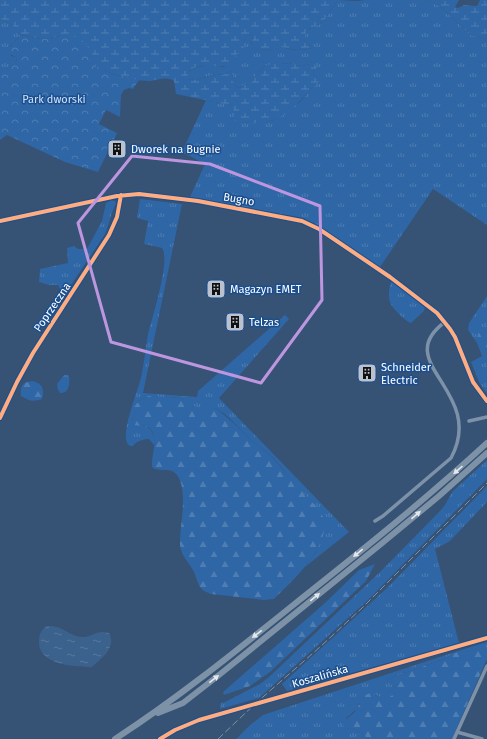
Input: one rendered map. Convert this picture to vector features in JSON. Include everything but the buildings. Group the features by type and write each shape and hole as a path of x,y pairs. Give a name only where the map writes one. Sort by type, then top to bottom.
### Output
{"highway":[{"path":"115,739 203,677 320,584 412,510 487,443"},
{"path":"148,717 183,703 387,540 487,453"}],"street":[{"name":"Bugno","path":"0,221 121,195 140,194 187,199 285,217 306,222 319,229 406,288 431,308 445,322"},
{"name":"Poprzeczna","path":"0,418 33,353 115,224 121,195"},
{"path":"437,364 430,349 430,342 434,333 445,322 459,346 473,382 487,401"},
{"path":"469,427 469,419 487,417"},
{"path":"375,521 383,516 459,450"},
{"name":"Koszalińska","path":"160,739 187,725 210,717 487,638"},
{"path":"454,739 487,666"},
{"path":"457,732 482,739"}],"highlighted area":[{"path":"132,156 210,164 320,206 322,300 261,383 111,342 78,223"}],"green space":[{"path":"0,0 338,0 325,19 320,24 307,30 305,34 305,41 314,48 303,50 280,48 274,51 265,49 259,50 251,46 253,37 251,35 246,37 244,41 243,53 237,54 228,66 204,66 192,69 189,72 188,78 190,80 216,74 223,75 231,71 234,84 238,88 244,84 251,83 257,73 265,66 271,64 290,63 302,66 314,64 317,67 313,73 315,77 323,77 295,106 285,114 275,119 251,123 235,121 233,106 176,94 174,81 165,79 150,81 135,80 96,67 93,60 61,36 41,39 18,34 12,24 0,19"},
{"path":"338,0 426,0 438,5 470,35 487,39 487,225 433,189 380,267 320,227 303,218 190,197 205,164 182,152 206,100 233,106 244,123 259,123 274,120 300,102 322,77 315,77 313,73 315,70 310,64 302,66 290,63 275,64 265,66 257,73 251,84 244,84 238,88 234,84 231,71 223,75 216,74 190,80 188,78 189,73 192,70 202,66 224,67 244,46 245,39 249,35 253,37 251,45 259,50 265,49 274,51 280,48 296,50 313,48 305,41 305,34 307,30 320,24"},
{"path":"426,0 459,0 455,7 458,8 464,5 477,6 480,0 487,0 487,39 470,35 438,5"},
{"path":"0,19 13,24 18,34 21,35 10,46 11,56 16,57 17,61 12,68 0,76"},
{"name":"Park dworski","path":"21,35 41,39 61,36 76,37 83,41 91,51 96,67 116,75 139,80 133,89 129,88 124,90 121,95 120,117 106,110 99,124 117,133 98,172 65,162 7,135 0,140 0,76 17,61 16,57 9,54 9,48"},
{"path":"140,199 182,204 143,393 197,397 198,391 285,315 289,319 219,398 349,532 305,567 316,552 323,533 286,473 268,453 253,442 226,415 217,409 194,406 180,398 150,397 141,399 134,410 132,420 141,426 146,425 148,427 154,437 154,445 149,439 140,441 133,446 130,446 127,443 126,431 141,379 148,334 163,276 164,264 164,254 162,248 144,244 148,221 137,218"},
{"path":"111,200 115,201 116,204 105,234 65,294 61,291 58,285 49,285 39,282 40,269 68,263 67,248 74,246 78,249 87,249 102,221 106,203"},
{"path":"391,282 425,306 424,311 411,323 396,311 389,300 389,289"},
{"path":"487,296 487,394 479,382 471,362 482,356 477,343 468,330 469,323"},
{"path":"487,327 487,364 477,338 480,328"},
{"path":"64,375 69,376 69,385 65,392 60,393 57,384"},
{"path":"33,381 39,383 42,387 42,399 31,400 21,396 22,385 26,382"},
{"path":"149,396 180,398 188,401 194,407 211,407 217,409 253,442 270,455 321,512 325,524 319,545 298,575 274,599 264,600 211,594 199,586 194,572 184,556 180,545 183,497 179,479 173,471 158,470 152,467 154,439 151,429 146,425 134,425 132,420 134,407 140,400"},
{"path":"487,460 487,479 368,600 259,698 220,709 221,703 260,684 269,677 381,571 440,511 452,492"},
{"path":"487,486 487,502 450,541 435,549 459,643 287,691 282,684 386,589"},
{"path":"375,564 366,581 270,672 250,686 224,695 223,692 325,603 359,570"},
{"path":"487,642 487,659 452,739 369,739 356,730 343,726 346,719 354,712 361,699 366,695 370,693 386,700 396,692 396,688 386,681 388,679 441,660 461,650"},
{"path":"461,650 441,660 388,679 387,681 396,688 396,692 386,701 376,695 358,704 357,709 346,718 347,728 356,730 369,739 236,739 263,715"}],"water":[{"path":"47,626 58,627 73,635 82,637 101,632 109,633 111,638 110,648 92,667 59,663 45,656 40,650 40,634"}],"railway":[{"path":"218,739 362,608 487,483"}],"cycle path":[{"path":"0,221 117,196 139,194 198,201 302,221 319,229 390,277 437,313 455,337 473,382 487,401"},
{"path":"0,418 33,353 109,235 117,217 121,195"},
{"path":"160,739 175,730 199,720 487,638"}],"place":[{"name":"Dworek na Bugnie","path":"117,149"},
{"name":"Magazyn EMET","path":"216,289"},
{"name":"Telzas","path":"235,322"},
{"name":"Schneider Electric","path":"367,373"}]}
